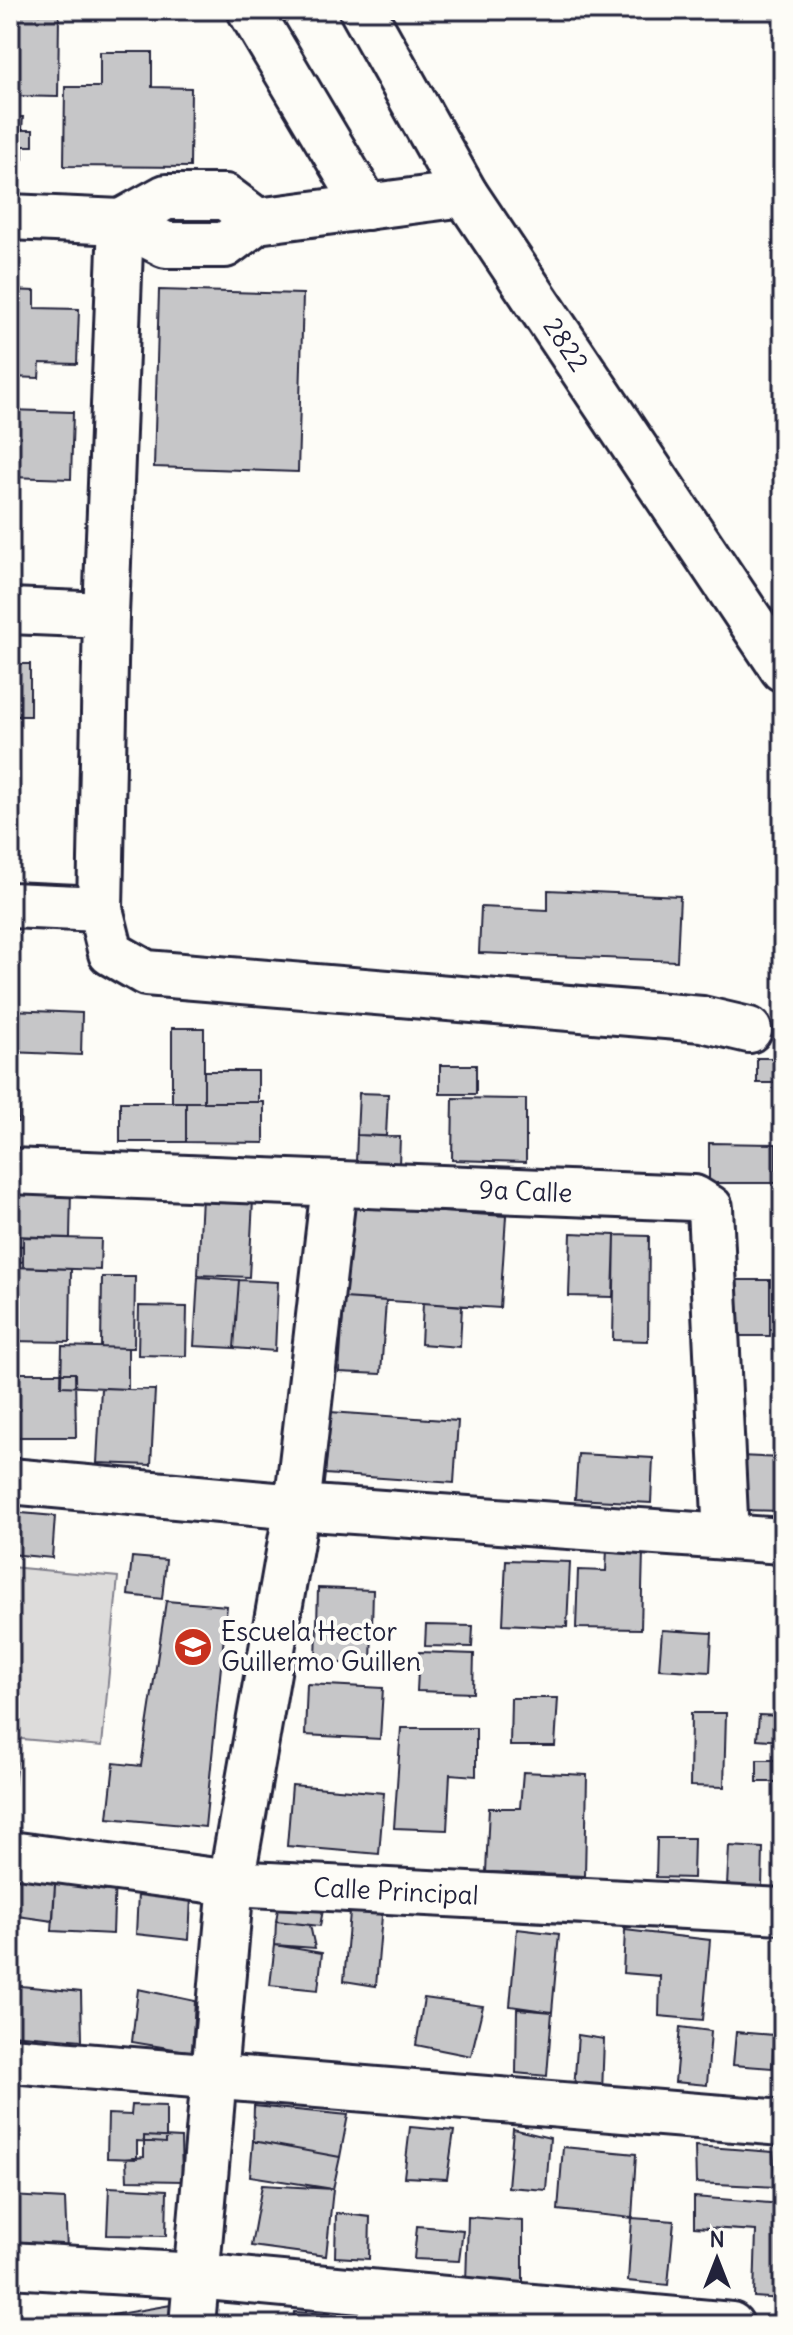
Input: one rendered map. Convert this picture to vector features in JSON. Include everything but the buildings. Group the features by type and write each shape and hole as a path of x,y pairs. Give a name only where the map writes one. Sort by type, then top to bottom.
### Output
{"street":[{"path":"250,10 367,207"},
{"name":"2822","path":"362,10 465,194 783,669"},
{"path":"10,217 121,222 166,245 225,245 257,221 465,194"},
{"path":"121,222 106,615 100,909 111,953 146,973 702,1019 749,1030"},
{"path":"10,611 106,615"},
{"path":"10,905 100,909"},
{"name":"9a Calle","path":"10,1171 694,1198 710,1208 726,1537"},
{"path":"192,2325 231,1883 297,1507 334,1186"},
{"path":"10,1481 297,1507 783,1541"},
{"name":"Calle Principal","path":"10,1854 231,1883 783,1911"},
{"path":"10,2060 783,2123"},
{"path":"10,2265 196,2276 731,2325"}],"shaded area":[{"path":"10,1567 118,1577 102,1746 10,1738"}],"place":[{"name":"Escuela Hector Guillermo Guillen","path":"193,1647"}]}
